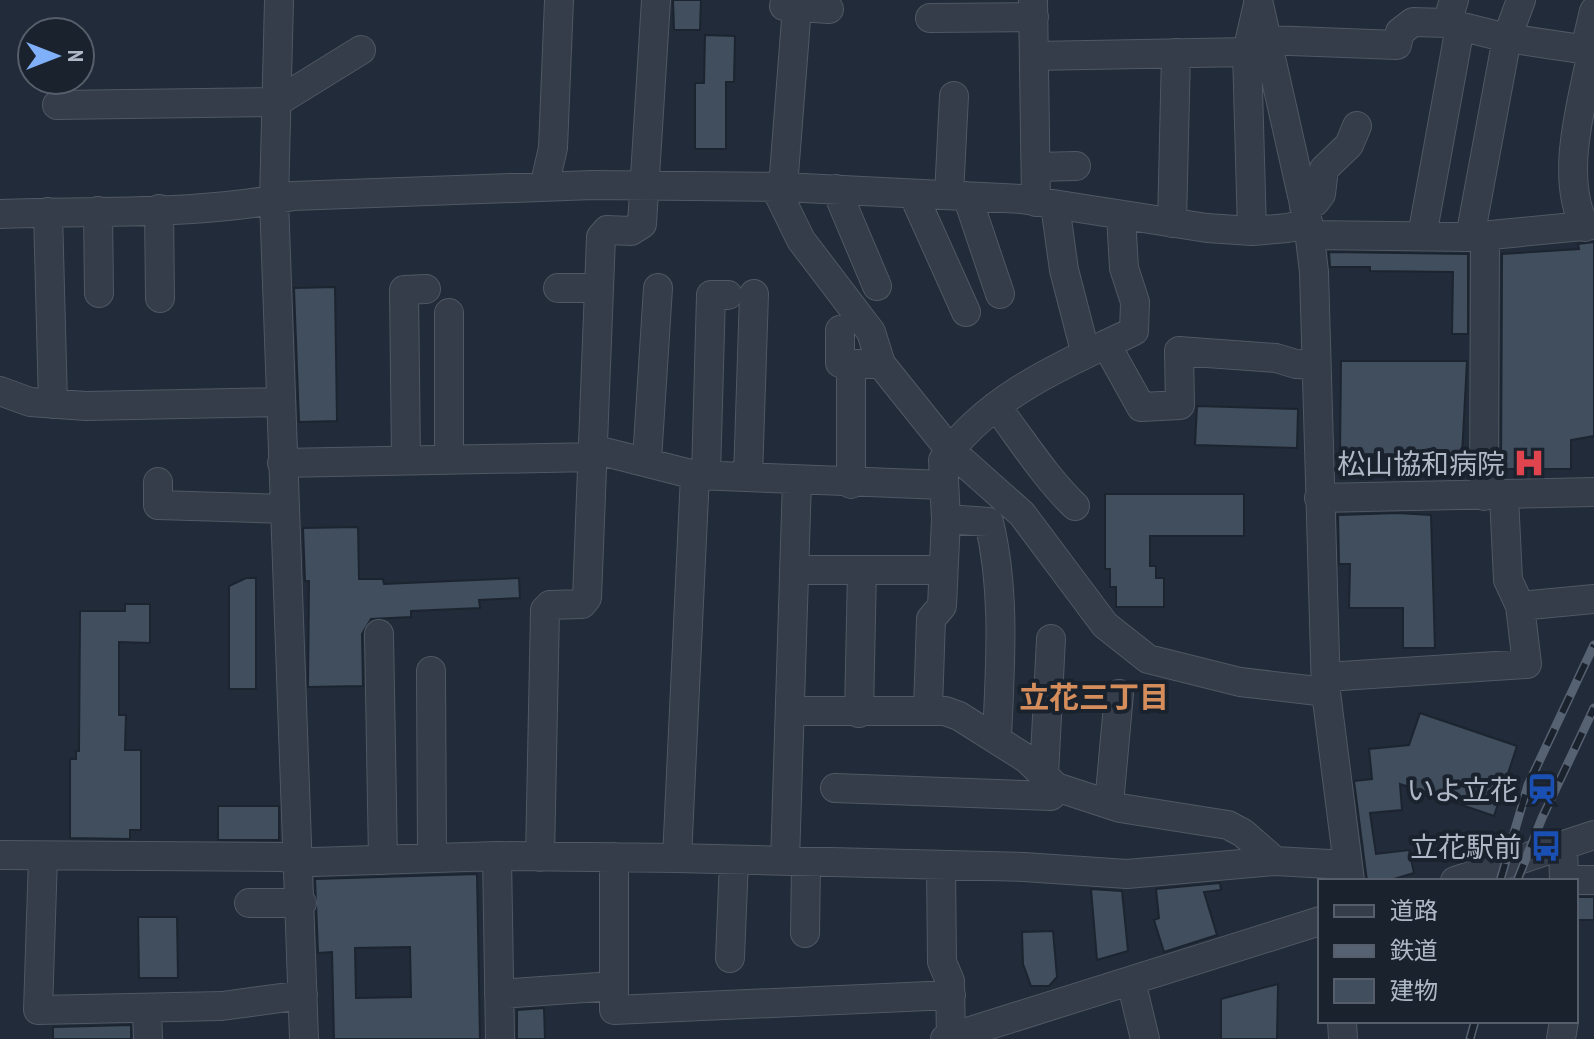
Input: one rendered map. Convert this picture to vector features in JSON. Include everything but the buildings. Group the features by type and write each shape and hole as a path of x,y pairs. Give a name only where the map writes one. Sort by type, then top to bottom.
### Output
{"street":[{"path":"279,0 274,200 297,860 302,903 304,1039"},
{"path":"544,187 553,148 559,0"},
{"path":"540,857 545,610 550,605 582,604 587,598 601,237 607,230 638,229 642,224 656,0"},
{"path":"1252,231 1260,0"},
{"path":"829,9 790,7 779,187 801,240 871,332 881,364 950,450 1022,514 1105,625 1148,659 1240,682 1326,684 1527,664 1520,606 1508,580 1494,496 1478,237 1507,38 1521,0"},
{"path":"930,18 1034,9 1036,167 1064,270 1096,348 1141,407 1180,405 1179,351 1316,365"},
{"path":"0,214 159,209 293,196 544,187 779,187 1046,203 1172,223 1252,231 1288,228 1307,221 1422,236 1478,237 1589,226 1577,206 1575,171 1594,11"},
{"path":"1422,236 1454,17"},
{"path":"1034,56 1176,53 1257,46 1397,45 1400,32 1413,22 1454,17 1507,38 1590,50"},
{"path":"0,855 258,856 297,860 497,856 677,858 1127,874 1275,861 1349,873 1326,684 1316,365 1307,221 1257,46"},
{"path":"57,105 277,102 361,50"},
{"path":"1172,223 1176,53"},
{"path":"954,96 958,196 1000,294"},
{"path":"1307,221 1321,194 1324,169 1349,145 1357,126"},
{"path":"1036,167 1076,166"},
{"path":"836,189 877,286"},
{"path":"913,194 966,312"},
{"path":"159,209 160,298"},
{"path":"98,211 99,293"},
{"path":"48,212 53,404"},
{"path":"928,709 931,619 942,606 946,519 943,460 996,406 1043,373 1134,331 1135,302 1124,268 1121,216"},
{"path":"558,288 599,288"},
{"path":"406,459 404,290 426,289"},
{"path":"677,858 711,295 741,294 748,477"},
{"path":"647,460 664,299"},
{"path":"449,313 449,458"},
{"path":"840,330 851,484"},
{"path":"841,363 881,364"},
{"path":"0,391 30,402 53,404 280,402"},
{"path":"996,406 1038,459 1053,485 1075,506"},
{"path":"282,463 593,453 647,460 700,475 851,484 943,485"},
{"path":"797,480 791,711 795,862 805,933"},
{"path":"158,482 158,505 284,509"},
{"path":"1319,498 1594,492"},
{"path":"946,519 989,522 996,553 1001,617 997,738"},
{"path":"794,570 943,570"},
{"path":"859,713 862,570"},
{"path":"1520,606 1594,599"},
{"path":"379,634 383,860"},
{"path":"835,788 1051,796 1051,639"},
{"path":"431,671 432,858"},
{"path":"1109,804 1119,694"},
{"path":"791,711 859,713 928,709 959,716 997,738 1049,780 1109,804 1228,825 1243,833 1275,861"},
{"path":"1461,879 1594,835"},
{"path":"1563,845 1564,879"},
{"path":"497,856 500,1039"},
{"path":"43,857 38,1010 222,1006 303,995"},
{"path":"614,857 614,1010 951,995"},
{"path":"730,958 734,860"},
{"path":"941,865 942,962 951,995 949,1038 1318,922"},
{"path":"249,903 302,903"},
{"path":"1131,981 1145,1039"},
{"path":"499,994 613,986"},
{"path":"147,1008 148,1039"}],"railway":[{"path":"1501,879 1528,785 1594,645"},
{"path":"1518,879 1542,818 1594,708"},
{"path":"1470,1039 1474,1023"}],"place":[{"name":"松山協和病院","path":"1529,463"},
{"name":"いよ立花","path":"1542,789"},
{"name":"立花駅前","path":"1546,846"}],"district":[{"name":"立花三丁目","path":"1094,696"}]}
